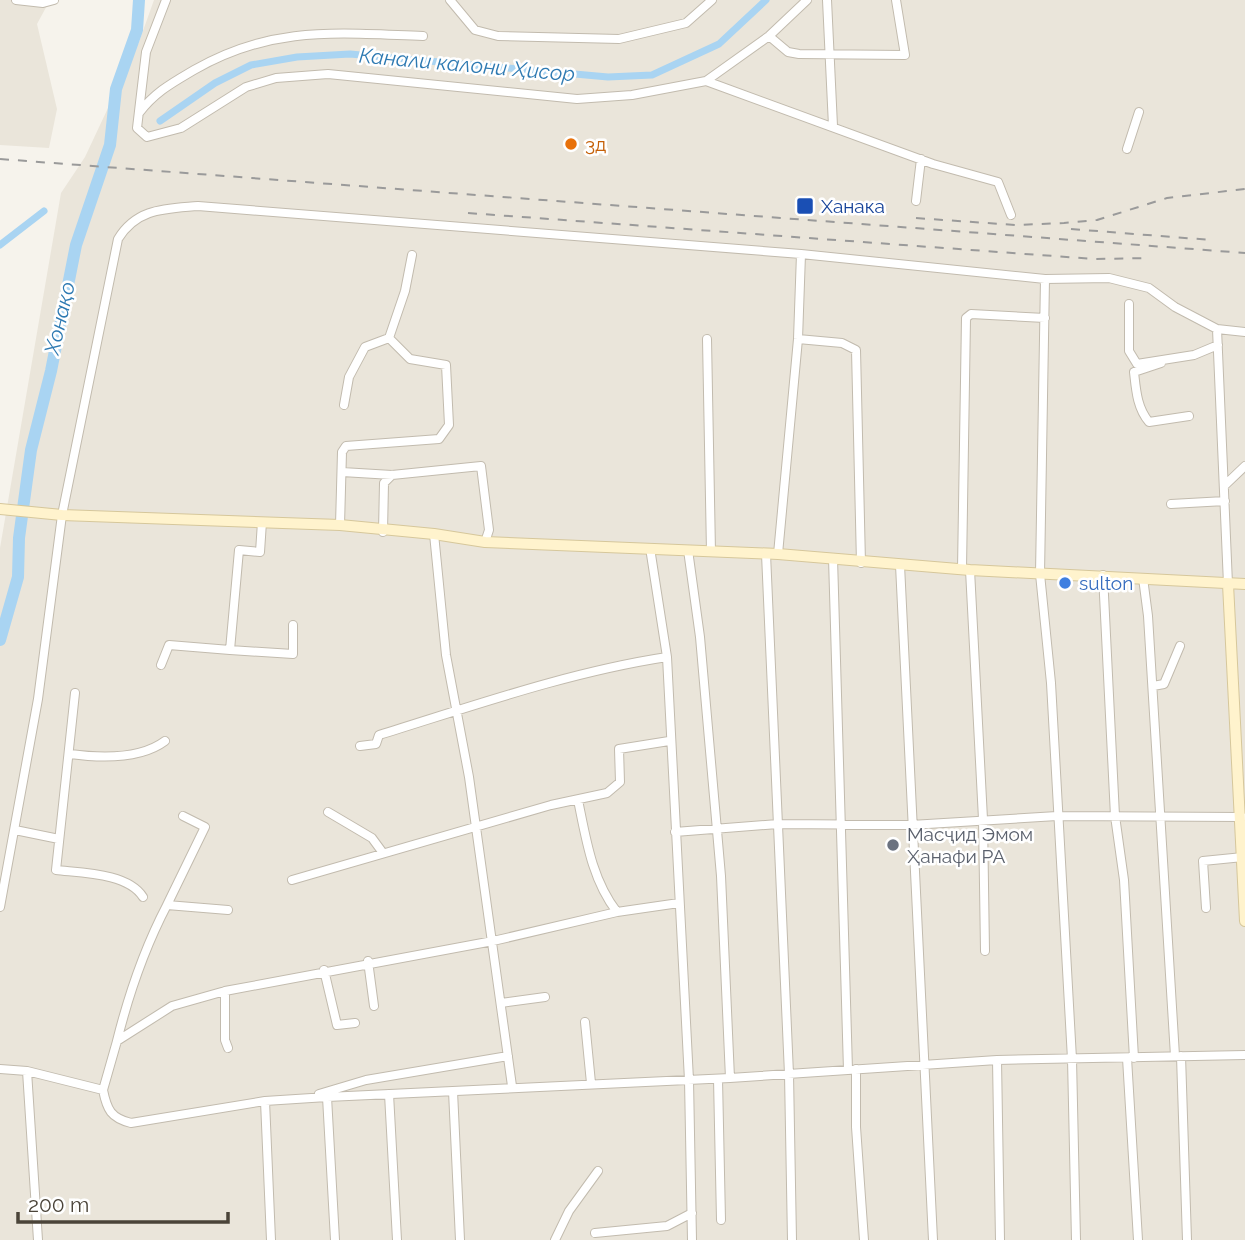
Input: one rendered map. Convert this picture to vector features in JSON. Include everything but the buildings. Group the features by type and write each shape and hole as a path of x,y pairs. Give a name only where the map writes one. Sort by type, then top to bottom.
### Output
{"street":[{"path":"16,0 43,3 54,0"},
{"path":"166,0 146,52 137,128 147,137 181,128 246,87 276,78 328,74 577,99 632,95 706,81 769,36 807,0"},
{"path":"450,0 475,30 498,36 618,39 685,23 712,0"},
{"path":"827,0 833,126"},
{"path":"769,36 788,52 905,55 895,0"},
{"path":"138,115 155,93 221,54 262,40 309,33 424,36"},
{"path":"706,81 723,90 833,126 921,159 998,182 1011,215"},
{"path":"1127,149 1139,112"},
{"path":"916,201 921,159"},
{"path":"0,907 38,699 62,515 118,239 126,226 151,210 198,206 801,254 1045,279 1110,278 1149,288 1175,307 1217,330 1245,332"},
{"path":"778,554 798,339 801,254"},
{"path":"389,338 405,291 412,255"},
{"path":"1045,279 1040,574 1051,683 1072,1059 1076,1240"},
{"path":"1129,304 1129,351 1137,364 1194,355 1218,345"},
{"path":"985,951 983,819 966,570 966,318 971,314 1045,318"},
{"path":"1217,330 1228,584 1243,817 1245,921"},
{"path":"344,405 349,377 365,347 389,338"},
{"path":"340,525 342,452 346,446 439,439 449,425 446,365 410,359 389,338"},
{"path":"707,339 711,552"},
{"path":"798,339 842,343 852,345 856,350 861,563"},
{"path":"1163,360 1158,366 1134,372 1136,396 1144,416 1149,422 1189,415"},
{"path":"342,472 392,475 481,466 489,530 485,542"},
{"path":"1224,486 1245,466"},
{"path":"383,531 384,483 392,475"},
{"path":"1171,504 1225,501"},
{"path":"0,509 62,515 340,525 435,534 485,542 778,554 966,570 1245,584"},
{"path":"230,650 239,550 260,552 262,522"},
{"path":"435,534 446,655 493,941 512,1086"},
{"path":"650,548 667,657 669,741 689,1080 692,1240"},
{"path":"688,550 701,638 717,829 730,1078"},
{"path":"766,554 789,1074 792,1240"},
{"path":"833,558 839,823 863,1240"},
{"path":"900,565 933,1240"},
{"path":"1103,575 1115,816 1124,880 1138,1240"},
{"path":"1143,578 1178,1056 1186,1240"},
{"path":"161,666 169,645 293,654 293,625"},
{"path":"1153,687 1164,684 1180,646"},
{"path":"359,746 376,744 379,735 457,711 634,662 667,657"},
{"path":"75,693 56,870 102,876 137,888 143,898"},
{"path":"70,754 89,756 151,752 165,740"},
{"path":"292,880 607,793 618,785 619,750 669,741"},
{"path":"578,800 594,868 603,893 617,912"},
{"path":"328,812 372,838 383,853"},
{"path":"183,816 205,827 150,937 129,994 103,1090 106,1109 116,1119 131,1123 265,1101 327,1097 512,1086 718,1079 997,1060 1245,1055"},
{"path":"675,832 778,824 911,825 1057,816 1243,817"},
{"path":"15,830 59,839"},
{"path":"1206,908 1203,861 1243,858"},
{"path":"117,1041 172,1006 225,991 368,961 493,941 617,912 679,903"},
{"path":"167,905 228,910"},
{"path":"368,961 374,1006"},
{"path":"324,970 337,1025 355,1023"},
{"path":"225,991 225,1040 228,1048"},
{"path":"501,1003 545,998"},
{"path":"585,1022 591,1083"},
{"path":"303,1099 366,1080 508,1056"},
{"path":"997,1060 1000,1240"},
{"path":"0,1069 27,1071 103,1090"},
{"path":"27,1071 38,1240"},
{"path":"718,1079 721,1220"},
{"path":"453,1091 460,1240"},
{"path":"389,1094 397,1240"},
{"path":"327,1097 335,1240"},
{"path":"265,1101 271,1240"},
{"path":"555,1240 569,1211 598,1171"},
{"path":"595,1233 667,1226 692,1213"}],"shaded area":[{"path":"0,0 50,0 37,24 57,109 49,148 0,145"},
{"path":"154,0 1245,0 1245,1240 0,1240 0,548 61,193 85,157 139,42"}],"waterway":[{"name":"Хонақо","path":"0,640 18,577 19,538 31,450 51,371 76,245 110,145 116,89 137,30 139,0"},
{"name":"Канали калони Ҳисор","path":"160,121 215,83 251,65 297,57 350,54 608,77 652,75 719,44 766,0"},
{"name":"Канали калони Ҳисор","path":"0,245 44,211"}],"railway":[{"path":"0,159 1245,253"},
{"path":"916,218 1016,225 1064,223 1097,220 1167,198 1245,189"},
{"path":"468,213 1094,259 1150,258"},
{"path":"1071,229 1211,240"}],"place":[{"name":"3д","path":"571,144"},
{"name":"Ханака","path":"805,206"},
{"name":"sulton","path":"1065,583"},
{"name":"Масҷид Эмом Ҳанафи РА","path":"893,845"}]}
